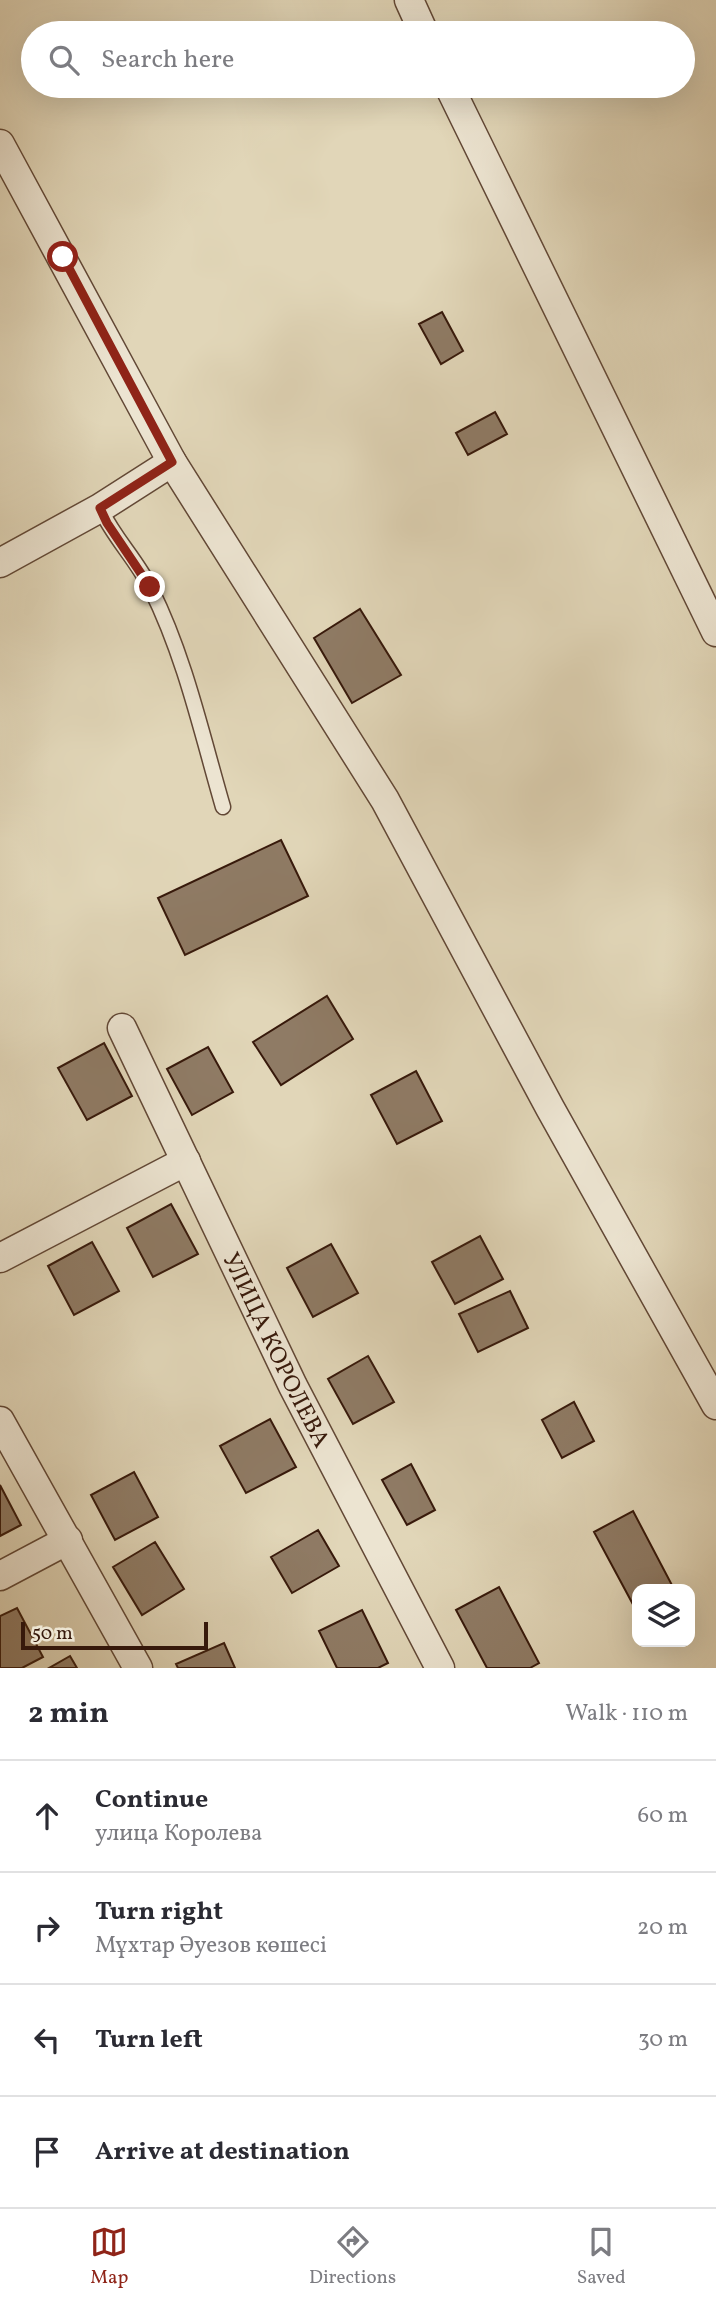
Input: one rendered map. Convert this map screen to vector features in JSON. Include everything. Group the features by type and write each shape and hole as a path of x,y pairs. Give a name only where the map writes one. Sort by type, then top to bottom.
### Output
{"street":[{"path":"409,0 419,21"},
{"path":"455,98 716,632"},
{"path":"0,144 172,462 386,800 550,1108 716,1405"},
{"path":"0,563 100,508 172,462"},
{"name":"УЛИЦА КОРОЛЕВА","path":"122,1028 293,1386 440,1668"},
{"path":"0,1258 186,1161"},
{"path":"0,1421 138,1668"},
{"path":"0,1576 68,1540"}],"lane":[{"path":"100,508 107,523 150,587 179,659 223,807"}],"building":[{"path":"442,312 463,351 441,364 419,324"},
{"path":"495,412 507,434 468,455 456,433"},
{"path":"360,609 401,675 352,703 314,638"},
{"path":"281,840 308,896 185,955 158,898"},
{"path":"327,996 353,1039 281,1085 253,1042"},
{"path":"104,1043 132,1096 87,1120 58,1068"},
{"path":"208,1047 233,1092 192,1115 167,1069"},
{"path":"416,1071 442,1121 397,1144 371,1095"},
{"path":"171,1204 198,1254 153,1277 127,1228"},
{"path":"480,1236 503,1279 455,1304 432,1262"},
{"path":"92,1242 119,1291 74,1315 48,1266"},
{"path":"331,1244 358,1293 313,1317 287,1268"},
{"path":"510,1291 528,1328 478,1352 459,1314"},
{"path":"368,1356 394,1402 353,1424 328,1379"},
{"path":"574,1402 594,1441 562,1458 542,1420"},
{"path":"270,1419 296,1467 246,1493 220,1446"},
{"path":"411,1464 435,1510 407,1525 382,1480"},
{"path":"134,1472 158,1517 115,1540 91,1495"},
{"path":"0,1485 21,1525 0,1536"},
{"path":"633,1511 671,1584 632,1584 632,1603 594,1532"},
{"path":"318,1530 339,1566 292,1593 271,1557"},
{"path":"155,1542 184,1589 142,1615 113,1567"},
{"path":"499,1587 539,1663 530,1668 487,1668 456,1610"},
{"path":"17,1608 43,1657 22,1668 0,1668 0,1616"},
{"path":"362,1610 388,1663 378,1668 337,1668 319,1631"},
{"path":"224,1643 235,1668 178,1668 176,1664"},
{"path":"70,1656 77,1668 49,1668"}],"route":[{"path":"63,257 172,462 100,508 107,523 150,587"}]}
